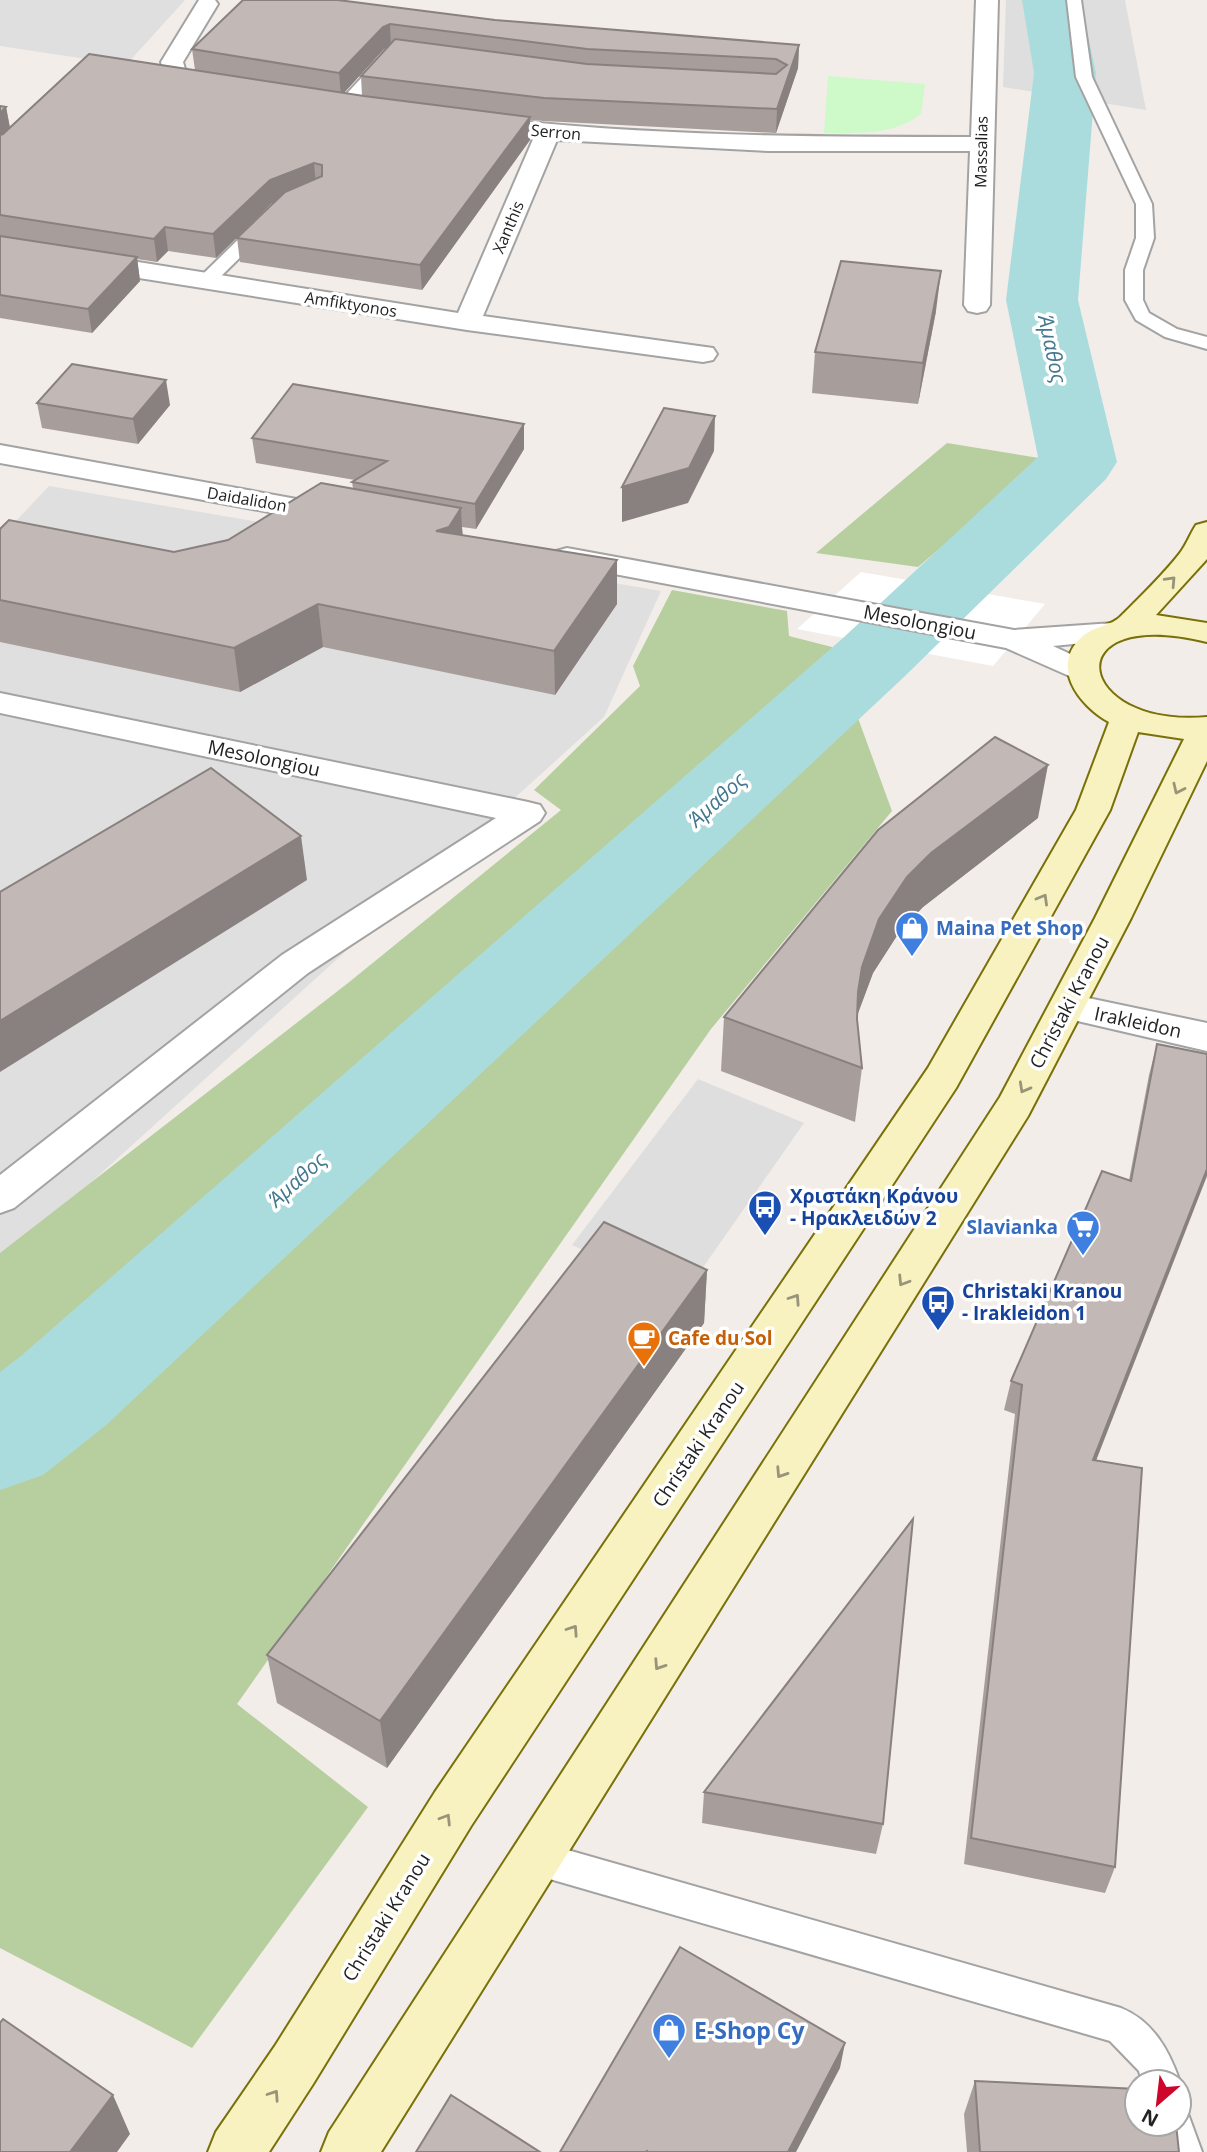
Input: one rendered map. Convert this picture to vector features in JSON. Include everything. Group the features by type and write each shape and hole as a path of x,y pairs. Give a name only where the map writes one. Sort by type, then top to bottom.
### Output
{"main road":[{"path":"1121,629 1194,556 1207,531"},
{"path":"1206,630 1153,624 1121,629 1093,643 1084,657 1083,672 1088,688 1102,703 1127,717 1172,729 1207,727"},
{"name":"Christaki Kranou","path":"236,2152 294,2065 453,1808 942,1078 1093,810 1127,717"},
{"name":"Christaki Kranou","path":"349,2152 1007,1117 1069,1007 1159,830 1207,727"}],"street":[{"name":"Massalias","path":"977,305 986,0"},
{"path":"206,4 172,62 174,72 185,80 238,88"},
{"path":"317,101 371,109"},
{"name":"Serron","path":"453,120 548,132 769,144 981,144"},
{"name":"Xanthis","path":"467,322 548,132"},
{"name":"Amfiktyonos","path":"0,248 467,322 703,354"},
{"name":"Daidalidon","path":"0,454 367,520"},
{"name":"Mesolongiou","path":"544,552 1015,640 1083,672"},
{"name":"Mesolongiou","path":"1015,640 1121,629"},
{"name":"Mesolongiou","path":"0,703 528,813 295,964 0,1197"},
{"name":"Irakleidon","path":"1069,1007 1207,1037"}],"lane":[{"path":"1074,0 1084,77 1144,204 1145,238 1134,270 1134,300 1142,316 1171,332 1207,343"},
{"path":"344,106 391,54 404,56"},
{"path":"206,281 275,214"},
{"path":"536,1858 1121,2026 1154,2060 1157,2068"}],"shaded area":[{"path":"0,0 185,0 126,65 0,46"},
{"path":"1006,0 1125,0 1146,110 1003,87"},
{"path":"49,486 661,591 604,717 0,1265 0,538"},
{"path":"698,1079 804,1123 683,1296 572,1245"}],"green space":[{"path":"828,76 925,84 921,114 887,130 824,133"},
{"path":"947,443 1045,459 918,567 816,553"},
{"path":"672,590 787,611 789,636 832,647 892,811 711,1029 237,1704 368,1807 192,2048 0,1948 0,1253 348,983 561,810 534,790 640,686 633,666"}],"pier":[{"path":"861,572 1045,604 993,666 797,629"}],"building":[{"path":"243,0 338,0 495,20 799,45 777,109 544,98 361,76 395,39 587,64 776,74 787,65 776,59 587,49 390,24 383,27 339,73 192,49"},
{"path":"89,54 364,96 530,117 420,265 237,238 285,192 322,176 322,165 314,163 270,180 213,234 165,227 154,239 0,215 0,135"},
{"path":"0,236 137,257 88,309 0,295"},
{"path":"841,261 941,271 923,363 815,352"},
{"path":"72,364 166,380 133,419 37,403"},
{"path":"293,384 524,424 475,504 352,482 387,461 252,438"},
{"path":"664,408 715,416 689,468 622,487"},
{"path":"321,483 461,508 449,527 436,531 617,560 554,651 318,604 234,648 0,600 0,529 9,520 174,552 228,540"},
{"path":"995,737 1048,765 931,853 907,877 879,919 862,967 858,992 857,1019 862,1068 724,1017 878,830"},
{"path":"211,768 301,836 0,1021 0,892"},
{"path":"1157,1044 1207,1054 1207,1169 1093,1460 1142,1468 1115,1867 971,1838 1022,1385 1011,1381 1102,1171 1131,1181"},
{"path":"604,1222 707,1270 380,1721 267,1655"},
{"path":"913,1519 883,1824 704,1792"},
{"path":"680,1947 845,2043 788,2152 560,2152"},
{"path":"3,2019 113,2095 70,2152 0,2152 0,2023"},
{"path":"975,2081 1123,2088 1123,2138 1178,2138 1179,2152 980,2152"},
{"path":"451,2095 540,2152 416,2152"}],"waterway":[{"name":"Άμαθος","path":"0,1439 63,1391 874,657 1078,462 1042,300 1065,73 1051,0"}],"place":[{"name":"Maina Pet Shop","path":"912,958"},
{"name":"Χριστάκη Κράνου - Ηρακλειδών 2","path":"765,1237"},
{"name":"Slavianka","path":"1083,1257"},
{"name":"Christaki Kranou - Irakleidon 1","path":"938,1332"},
{"name":"Cafe du Sol","path":"644,1368"},
{"name":"E-Shop Cy","path":"669,2060"}]}
